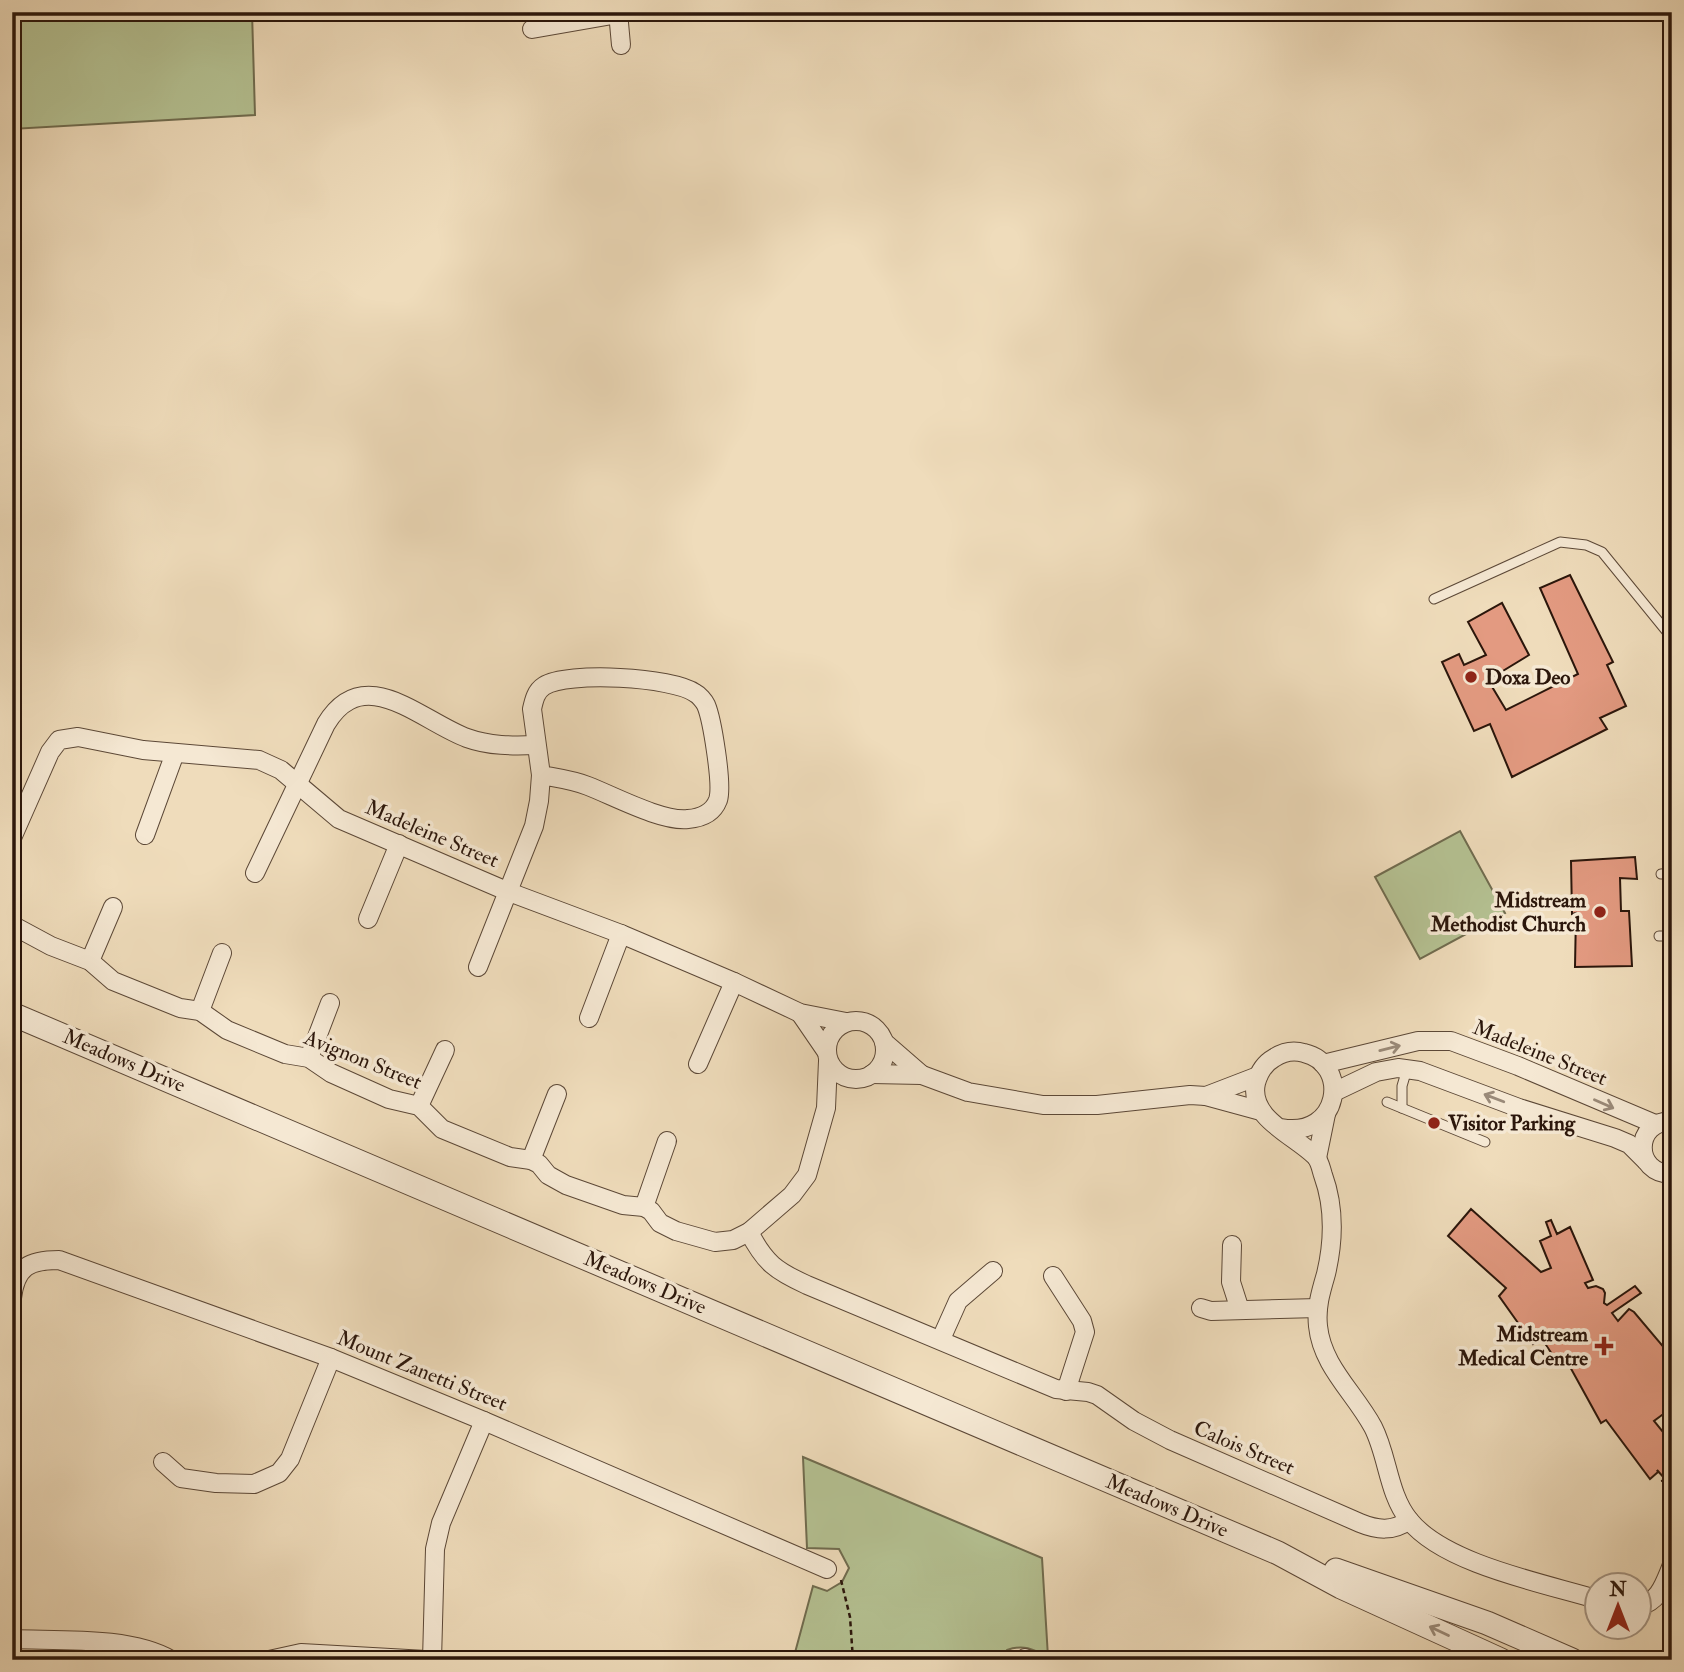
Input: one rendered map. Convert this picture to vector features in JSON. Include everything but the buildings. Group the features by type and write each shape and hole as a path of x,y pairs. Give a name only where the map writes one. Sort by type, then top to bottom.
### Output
{"street":[{"path":"532,29 618,13 621,45"},
{"path":"478,967 534,826 541,775 532,709 534,697 542,687 566,678 604,677 672,684 698,694 705,704 712,730 719,786 718,800 710,812 702,817 673,820 584,784 541,775"},
{"path":"254,873 335,709 346,700 379,697 399,702 449,731 470,739 496,745 536,745"},
{"name":"Madeleine Street","path":"12,838 50,752 59,740 78,737 143,750 259,760 281,770 339,819 509,892 621,934 800,1013 846,1023 856,1021 873,1027 884,1042 922,1075 968,1092 1043,1105 1097,1105 1190,1095 1206,1096 1261,1111 1269,1121 1317,1158"},
{"path":"145,835 175,753"},
{"path":"368,919 399,844"},
{"path":"90,961 113,907"},
{"name":"Avignon Street","path":"12,925 51,946 90,961 113,981 180,1008 200,1011 227,1030 285,1054 309,1058 331,1073 389,1099 419,1106 442,1129 510,1157 531,1160 539,1164 548,1175 566,1185 622,1205 644,1207 651,1211 660,1223 696,1238 715,1242 733,1240 749,1232 792,1195 807,1175 826,1108 827,1056"},
{"path":"589,1018 621,934"},
{"path":"200,1011 222,953"},
{"path":"698,1063 734,982"},
{"path":"309,1058 330,1003"},
{"path":"800,1013 841,1075 865,1077"},
{"name":"Meadows Drive","path":"12,1014 1278,1553 1341,1587 1501,1660"},
{"path":"827,1056 827,1042 832,1033 846,1023"},
{"name":"Madeleine Street","path":"1206,1096 1258,1076 1272,1059 1293,1051 1304,1052 1323,1064 1418,1041 1451,1041 1665,1119 1644,1137 1643,1153 1646,1161"},
{"path":"826,1108 883,1060 884,1042"},
{"path":"419,1106 445,1050"},
{"path":"1323,1064 1331,1077 1334,1092 1326,1114 1317,1158 1331,1199 1333,1221 1332,1242 1318,1308 1318,1326 1323,1349 1374,1429 1391,1482 1409,1520 1456,1555 1582,1594"},
{"path":"1334,1092 1376,1072 1398,1068 1420,1071 1519,1108 1615,1138 1629,1144 1660,1173 1672,1174"},
{"name":"Madeleine Street","path":"865,1077 922,1075"},
{"path":"1258,1076 1256,1098 1261,1111"},
{"path":"531,1160 557,1094"},
{"path":"1281,1128 1307,1128 1326,1114"},
{"path":"644,1207 667,1141"},
{"name":"Calois Street","path":"749,1232 769,1265 786,1276 1056,1389 1097,1395 1134,1421 1170,1440 1370,1527 1383,1530 1396,1528 1409,1520"},
{"path":"1232,1245 1231,1282 1240,1310"},
{"name":"Mount Zanetti Street","path":"12,1298 16,1279 23,1268 38,1260 60,1260 331,1358 827,1569"},
{"path":"941,1339 958,1301 993,1271"},
{"path":"1053,1276 1082,1321 1085,1332 1066,1391"},
{"path":"1201,1308 1211,1311 1318,1308"},
{"path":"163,1462 181,1478 216,1483 254,1484 279,1474 290,1460 331,1358"},
{"path":"432,1660 435,1549 441,1523 484,1421"},
{"name":"Meadows Drive","path":"1278,1553 1348,1574 1487,1623 1572,1660"},
{"path":"1652,1602 1661,1593 1672,1565"},
{"path":"12,1639 131,1646 162,1654 171,1660"},
{"path":"269,1660 301,1653 325,1653 426,1660"}],"lane":[{"path":"1434,599 1560,542 1573,542 1602,552 1672,638"},
{"path":"1661,874 1672,873"},
{"path":"1659,936 1672,936"},
{"path":"1402,1108 1402,1086 1407,1069"},
{"path":"1387,1102 1485,1142"}],"path":[{"path":"827,1569 840,1580 846,1597 853,1660"}],"green space":[{"path":"12,12 252,12 255,115 12,129"},
{"path":"1460,831 1505,913 1420,959 1375,877"},
{"path":"803,1457 1042,1558 1048,1657 1018,1647 1007,1650 1002,1660 793,1660 813,1586 827,1591 842,1582 849,1568 839,1549 807,1548"}],"place":[{"name":"Doxa Deo","path":"1471,677"},
{"name":"Midstream Methodist Church","path":"1600,912"},
{"name":"Visitor Parking","path":"1434,1123"},
{"name":"Midstream Medical Centre","path":"1604,1346"}]}
